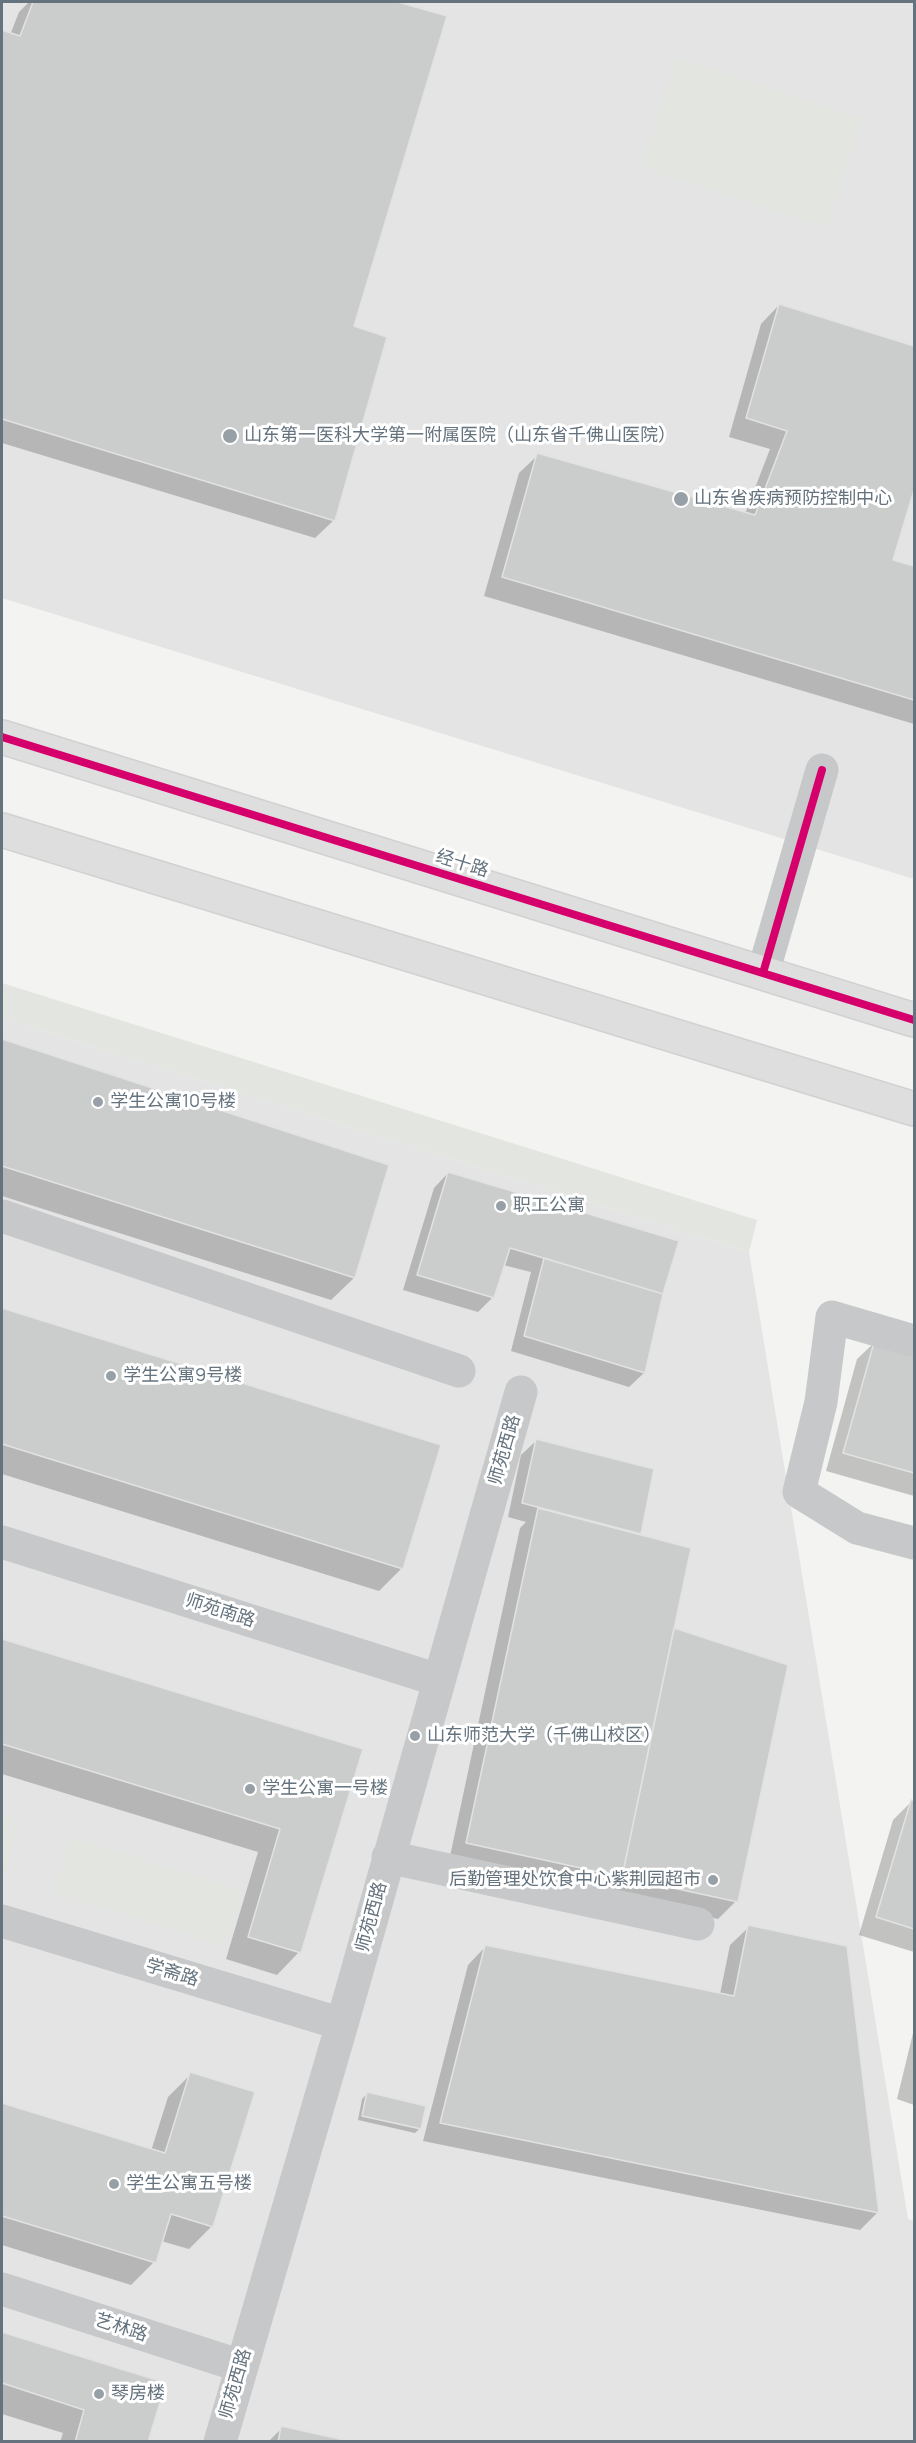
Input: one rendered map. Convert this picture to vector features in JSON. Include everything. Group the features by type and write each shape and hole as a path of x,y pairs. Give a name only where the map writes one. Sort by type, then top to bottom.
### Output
{"highway":[{"name":"经十路","path":"2,737 915,1020"},
{"path":"2,830 915,1109"}],"street":[{"path":"763,973 822,770"},
{"path":"2,1216 459,1371"},
{"path":"915,1341 832,1317 821,1402 799,1492 857,1528 915,1544"},
{"name":"师苑西路","path":"219,2442 342,2024 438,1680 522,1392"},
{"name":"师苑南路","path":"2,1542 438,1680"},
{"path":"388,1857 698,1924"},
{"name":"学斋路","path":"2,1921 342,2024"},
{"name":"艺林路","path":"2,2289 242,2366"}],"shaded area":[{"path":"2,2 914,2 914,879 2,598"},
{"path":"678,58 862,119 826,228 642,167"},
{"path":"2,983 757,1220 749,1252 2,1018"},
{"name":"山东师范大学（千佛山校区）","path":"2,1018 749,1252 908,2219 914,2221 914,2441 2,2441"},
{"path":"2,1814 21,1820 4,1874 2,1874"},
{"path":"71,1837 242,1891 225,1946 54,1892"}],"building":[{"name":"山东第一医科大学第一附属医院（山东省千佛山医院）","path":"33,2 398,2 447,16 354,326 387,337 335,521 2,419 2,30 20,36"},
{"path":"779,304 914,346 914,490 893,560 914,566 914,700 502,577 537,453 755,515 787,431 746,418"},
{"name":"学生公寓10号楼","path":"2,1039 389,1165 355,1278 2,1166"},
{"name":"职工公寓","path":"448,1172 679,1241 663,1294 510,1248 494,1298 417,1275"},
{"path":"544,1258 663,1294 645,1373 524,1336"},
{"name":"学生公寓9号楼","path":"2,1308 441,1445 403,1569 2,1444"},
{"path":"875,1339 914,1350 914,1473 843,1453"},
{"path":"536,1439 654,1469 641,1534 522,1503"},
{"path":"538,1508 691,1548 622,1877 466,1843"},
{"path":"674,1628 788,1665 738,1902 622,1877"},
{"name":"学生公寓一号楼","path":"2,1639 363,1749 301,1953 248,1937 280,1829 2,1744"},
{"path":"911,1800 914,1801 914,1929 876,1917"},
{"path":"748,1925 847,1946 879,2213 440,2123 485,1945 734,1996"},
{"name":"学生公寓五号楼","path":"190,2072 255,2092 213,2227 171,2214 156,2263 2,2216 2,2103 165,2153"},
{"path":"367,2092 426,2106 421,2129 362,2116"},
{"name":"琴房楼","path":"2,2332 166,2383 148,2442 75,2442 84,2410 2,2383"},
{"path":"281,2426 353,2442 278,2442"}],"cycle path":[{"path":"2,737 914,1020"},
{"path":"763,973 822,770"}],"place":[{"name":"山东第一医科大学第一附属医院（山东省千佛山医院）","path":"230,436"},
{"name":"山东省疾病预防控制中心","path":"681,499"},
{"name":"学生公寓10号楼","path":"98,1102"},
{"name":"职工公寓","path":"501,1206"},
{"name":"学生公寓9号楼","path":"111,1376"},
{"name":"山东师范大学（千佛山校区）","path":"415,1736"},
{"name":"学生公寓一号楼","path":"250,1789"},
{"name":"后勤管理处饮食中心紫荆园超市","path":"713,1880"},
{"name":"学生公寓五号楼","path":"114,2184"},
{"name":"琴房楼","path":"99,2394"}]}
